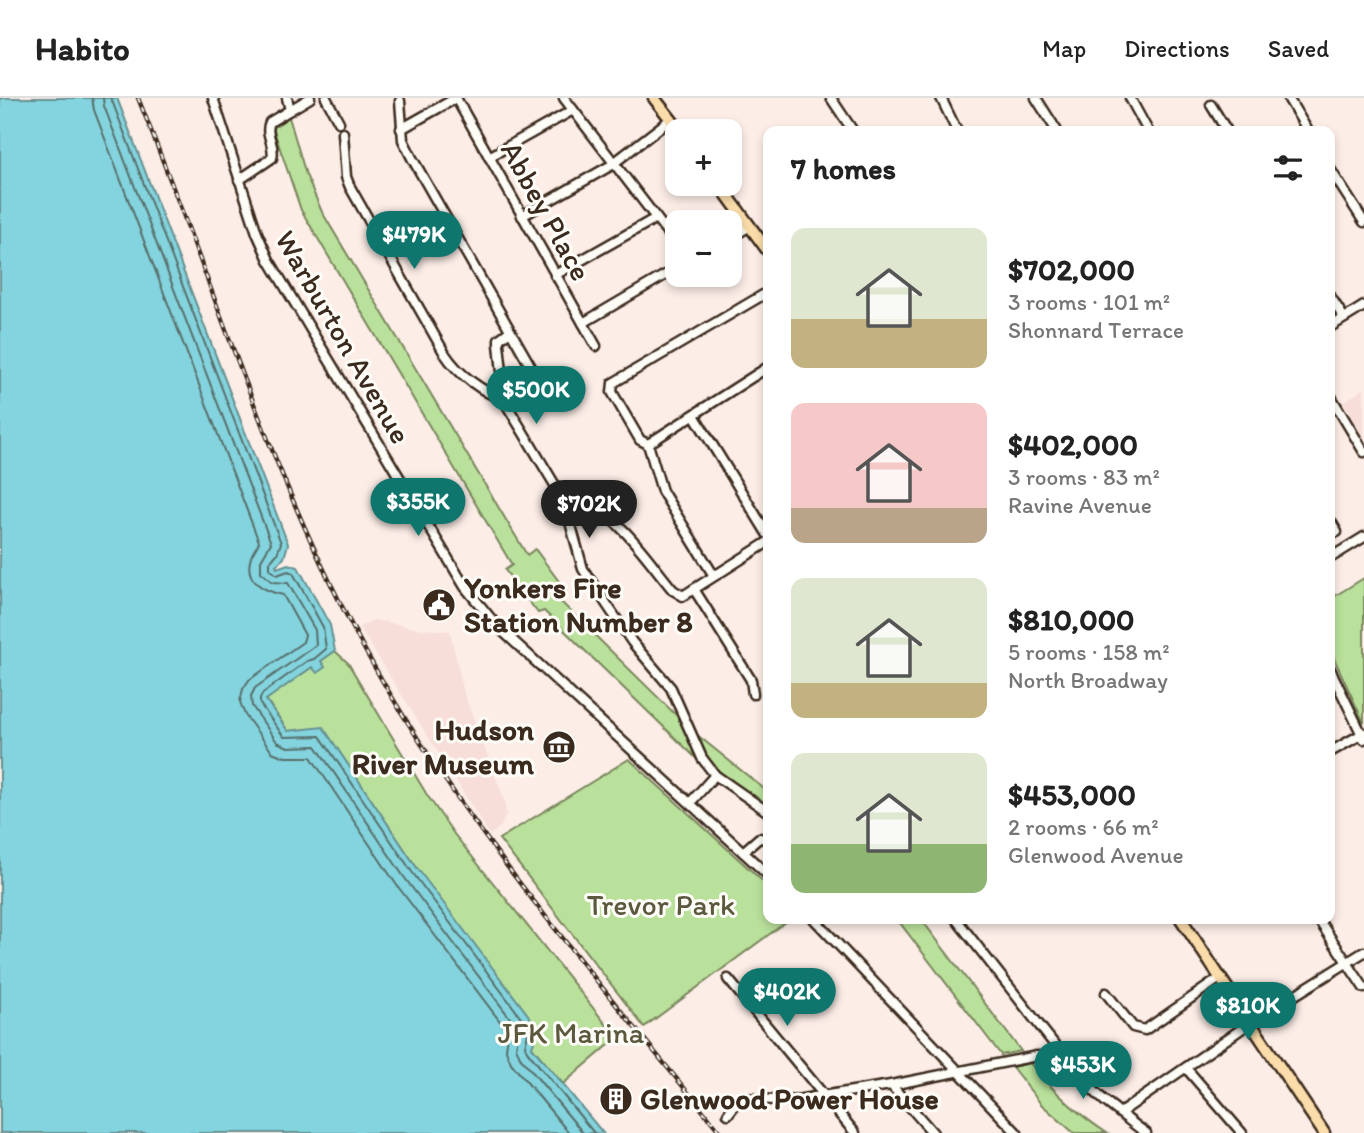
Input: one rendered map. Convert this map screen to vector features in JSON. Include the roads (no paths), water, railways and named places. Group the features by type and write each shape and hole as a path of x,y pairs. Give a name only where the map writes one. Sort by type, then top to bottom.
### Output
{"main road":[{"path":"654,98 671,119"},
{"path":"728,196 763,244"},
{"path":"1184,924 1324,1133"}],"street":[{"name":"Warburton Avenue","path":"213,98 257,233 269,260 465,587 497,626 763,870"},
{"path":"287,98 290,110"},
{"path":"239,180 272,158 274,149 268,125 310,98"},
{"path":"326,98 339,122"},
{"path":"401,129 456,98"},
{"name":"Abbey Place","path":"456,98 596,346"},
{"path":"564,98 665,230"},
{"path":"831,98 850,126"},
{"path":"941,98 955,126"},
{"path":"1036,98 1054,126"},
{"path":"1129,98 1145,126"},
{"path":"1288,98 1305,126"},
{"path":"400,102 403,140 538,381"},
{"path":"1211,105 1224,126"},
{"path":"489,157 573,110"},
{"path":"522,216 614,163 665,124"},
{"path":"344,133 346,177 350,187 445,354 462,374 494,396 505,400"},
{"path":"1335,177 1364,222"},
{"path":"555,275 656,218"},
{"path":"742,231 750,226"},
{"path":"583,323 665,275"},
{"path":"714,576 662,491 648,444 640,440 611,387 618,379 763,295"},
{"path":"1335,304 1344,318"},
{"path":"1335,324 1364,306"},
{"path":"510,331 499,339 505,400 570,510 570,528 583,569 625,632 671,688 698,751 715,775 763,809"},
{"path":"648,444 763,371"},
{"path":"1335,403 1364,452"},
{"path":"694,415 763,527"},
{"path":"570,510 586,505 601,512 624,531 673,590 683,596 763,545"},
{"path":"1335,555 1364,537"},
{"path":"694,589 751,680 753,694"},
{"path":"1335,679 1363,735 1335,749"},
{"path":"691,803 715,775"},
{"path":"743,852 759,838 763,838"},
{"path":"819,924 1017,1133"},
{"path":"960,924 1065,1058 1066,1066"},
{"path":"1321,924 1364,988"},
{"path":"1119,1113 1250,1023 1364,952"},
{"path":"1106,993 1133,1027 1145,1030 1220,978"},
{"path":"728,979 855,1133"},
{"path":"728,1114 740,1098 790,1101 891,1086 1037,1056 1049,1056 1066,1066 1146,1133"},
{"path":"1186,1068 1242,1133"},
{"path":"891,1086 933,1133"}],"water":[{"path":"0,98 117,98 288,544 284,558 276,565 277,568 288,564 298,567 330,625 335,651 321,661 325,667 317,673 312,667 266,700 288,731 323,727 417,868 538,1028 532,1047 603,1133 0,1133"}],"railway":[{"path":"138,98 272,450 332,587 367,654 446,781 489,841 580,960 721,1133"}],"place":[{"name":"Yonkers Fire Station Number 8","path":"439,605"},
{"name":"Hudson River Museum","path":"559,747"},
{"name":"Glenwood Power House","path":"616,1099"}],"park label":[{"name":"Trevor Park","path":"661,905"},
{"name":"JFK Marina","path":"571,1033"}]}
